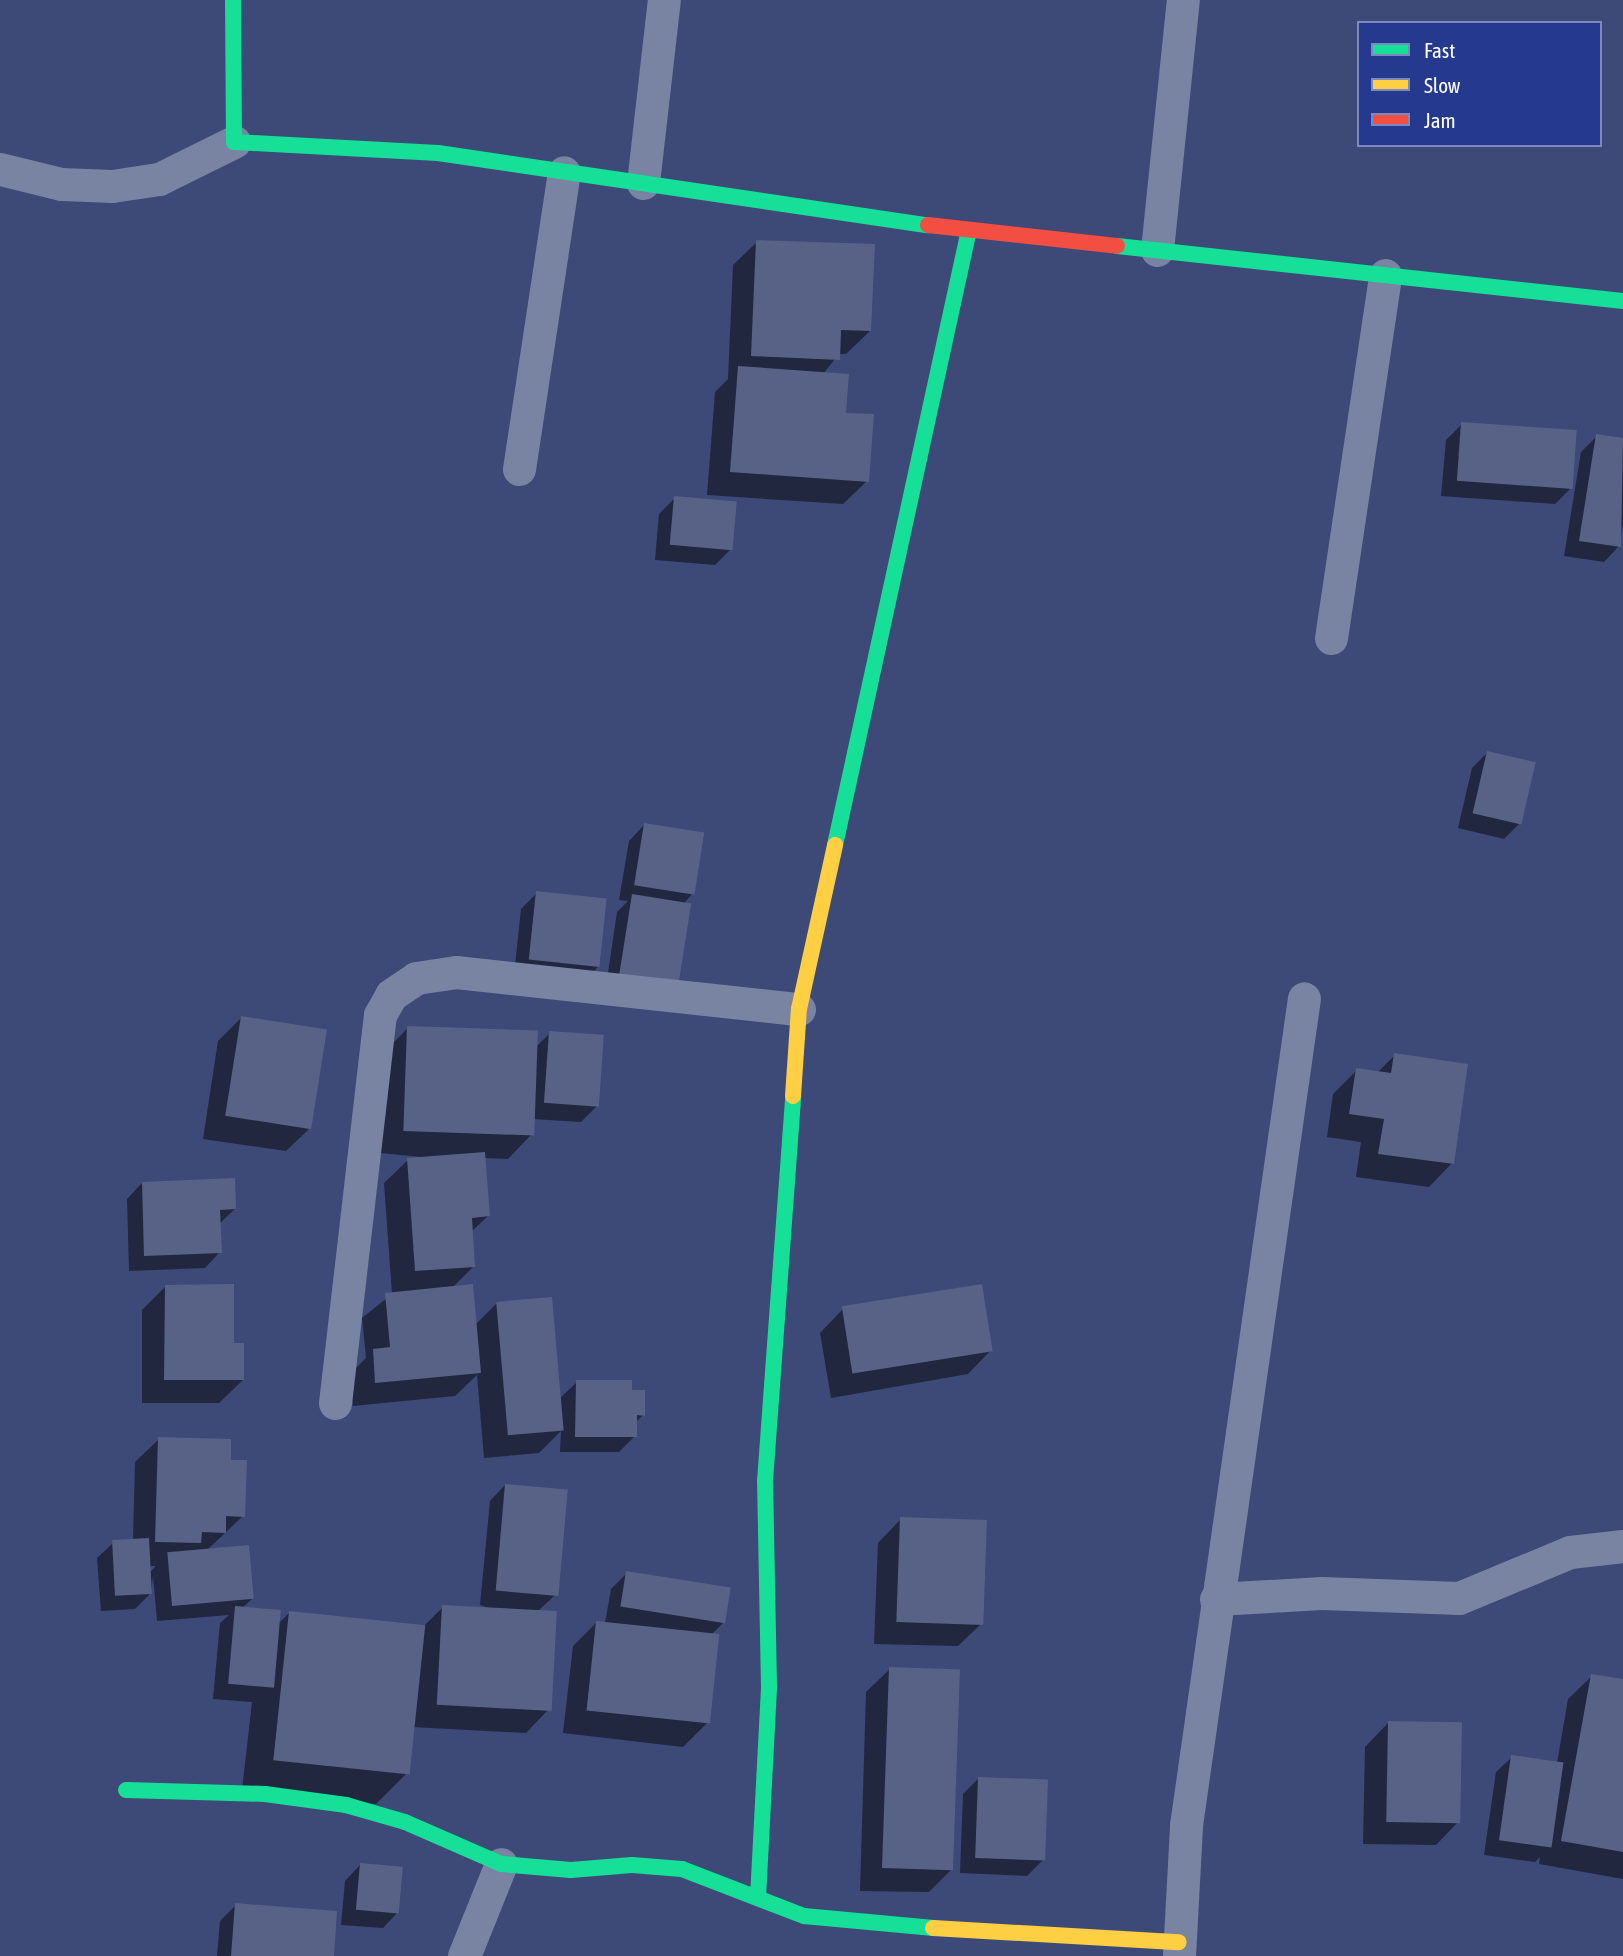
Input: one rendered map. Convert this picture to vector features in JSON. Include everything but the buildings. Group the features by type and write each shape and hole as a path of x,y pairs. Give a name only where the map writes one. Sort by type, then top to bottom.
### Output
{"street":[{"path":"233,0 234,142"},
{"path":"643,183 664,0"},
{"path":"1157,250 1183,0"},
{"path":"0,169 61,184 112,186 159,179 234,142 438,153 969,230 1623,301"},
{"path":"519,469 564,172"},
{"path":"758,1898 769,1688 765,1481 799,1009 969,230"},
{"path":"1331,639 1385,275"},
{"path":"335,1403 380,1015 391,995 415,978 456,972 799,1009"},
{"path":"126,1790 265,1794 346,1805 405,1822 501,1864 571,1870 632,1865 682,1869 804,1916 855,1924 1179,1949 1186,1825 1216,1599 1304,998"},
{"path":"1216,1599 1322,1593 1459,1598 1570,1552 1623,1546"},
{"path":"464,1956 501,1864"}],"traffic: fast":[{"path":"233,0 234,142 438,153 928,225"},
{"path":"835,845 969,230"},
{"path":"1117,246 1623,301"},
{"path":"758,1898 769,1687 765,1481 793,1096"},
{"path":"126,1790 265,1794 346,1805 405,1822 501,1864 571,1870 632,1865 682,1869 804,1916 933,1928"}],"traffic: slow":[{"path":"793,1096 799,1009 835,845"},
{"path":"933,1928 1179,1942"}],"traffic: jam":[{"path":"928,225 1117,246"}]}
